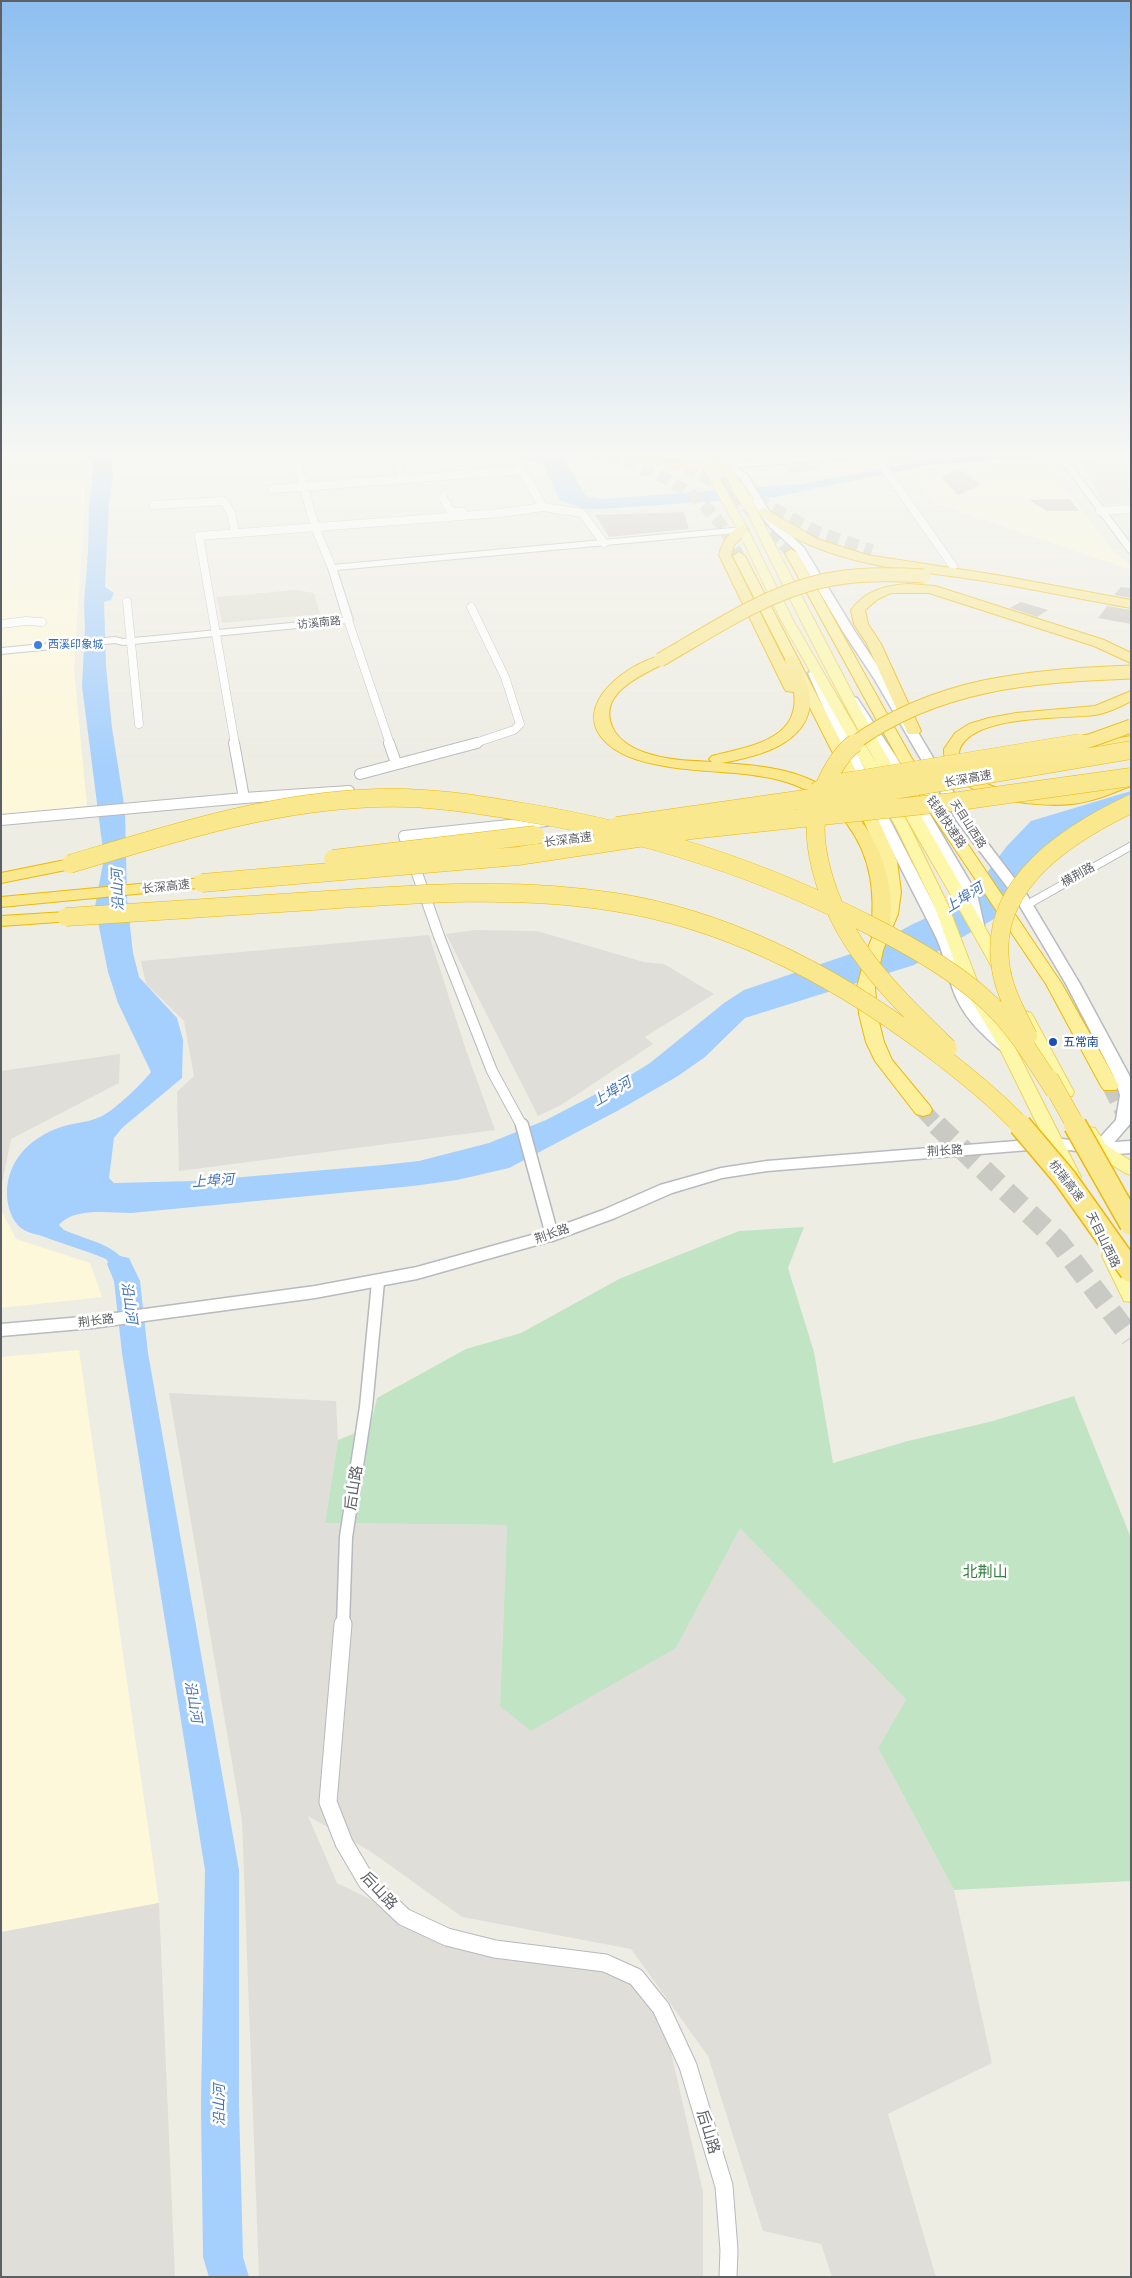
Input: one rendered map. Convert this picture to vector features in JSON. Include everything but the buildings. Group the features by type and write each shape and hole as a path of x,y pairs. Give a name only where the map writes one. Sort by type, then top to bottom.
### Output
{"highway":[{"path":"726,557 796,700 798,721"},
{"path":"740,557 856,786 889,861 893,892 890,914 877,943"},
{"name":"钱塘快速路","path":"793,557 904,757 940,815 1054,984 1110,1086"},
{"path":"856,557 870,561 977,576 1131,604"},
{"path":"897,557 919,563 1131,598"},
{"path":"923,1110 884,1062 875,1042 868,1014 866,987 877,943 881,888 862,832 847,813 829,797 810,785 783,775 658,761 622,747 609,736 602,722 600,710 612,691 624,682 745,620 816,589 859,581 925,579 1003,587 1131,612"},
{"path":"925,579 1027,610 1104,638 1131,652"},
{"path":"912,731 874,644 861,624 858,610 866,599 883,591 905,587 930,589 1099,642 1131,659"},
{"path":"664,662 629,687 614,704 610,718 614,728 636,746 656,754 683,759 716,759 743,755 768,746 786,735 798,721 802,704 801,693 792,660"},
{"path":"993,1097 977,1076 896,995 852,943 836,914 821,871 815,846 814,821 818,803 828,779 850,747 878,726 907,711 958,694 1005,683 1086,674 1131,672"},
{"path":"1131,695 1112,705 1096,710 1010,719 982,724 968,730 957,739 952,751 953,761 971,781 991,790 1023,798 1065,800 1079,798 1131,781"},
{"path":"801,801 827,785 1090,741 1131,726"},
{"name":"长深高速","path":"537,840 613,827 801,801 1131,741"},
{"name":"长深高速","path":"1,902 59,893 200,879 537,840 639,831 914,788 1131,750"},
{"path":"200,879 518,856 691,830 952,802 1131,776"},
{"path":"1,878 70,864 203,824 271,809 327,801 377,798 434,799 550,815 655,840 708,858 811,895 869,924 936,962 988,1001 1016,1032 1055,1090"},
{"path":"1131,804 1087,827 1031,872 1011,897 1002,922 998,952 1008,995 1055,1090 1131,1224"},
{"name":"长深高速","path":"1,893 59,893"},
{"path":"1,921 441,893 564,895 631,905 708,924 773,949 821,974 873,1005 993,1097"},
{"name":"杭瑞高速","path":"993,1097 1023,1128 1061,1174 1131,1270"}],"main road":[{"name":"天目山西路","path":"756,557 787,620 870,763 971,986 1008,1049 1131,1296"},
{"name":"天目山西路","path":"776,557 786,582 903,799 966,896 978,925 1052,1068 1099,1149 1131,1169"},
{"name":"天目山西路","path":"805,557 912,731 964,821 1023,900 1121,1075 1128,1095 1124,1121 1099,1149"},
{"name":"荆长路","path":"1,1330 92,1322 378,1282 484,1256 552,1235 610,1214 666,1189 721,1173 816,1161 1054,1143 1099,1149"}],"street":[{"path":"202,557 217,634 244,798"},
{"path":"328,557 332,568 448,557"},
{"path":"947,557 953,566"},
{"name":"访溪南路","path":"82,646 348,620 332,568"},
{"path":"127,602 121,643 139,724"},
{"path":"360,774 479,742 514,730 520,724 505,677 471,607"},
{"path":"348,620 396,763"},
{"path":"1,624 26,621 42,622"},
{"path":"1,651 82,646"},
{"path":"1,657 82,646"},
{"path":"1,820 312,793 410,791 542,806 586,818 404,836 439,936 492,1071 521,1122 552,1235"},
{"name":"横荆路","path":"1023,900 1131,845"},
{"path":"1099,1149 1131,1147"},
{"name":"后山路","path":"378,1282 366,1407 346,1537 342,1651 328,1802 344,1843 367,1882 404,1917 446,1937 495,1949 605,1963 636,1977 661,2008 688,2066 724,2186 729,2250 728,2277"}],"shaded area":[{"name":"西溪印象城","path":"1,557 81,557 74,670 87,807 1,815"},
{"path":"1094,557 1121,557 1131,565 1131,570"},
{"path":"296,590 314,593 320,614 222,623 217,597"},
{"path":"475,930 537,931 644,962 664,964 714,994 645,1037 653,1044 561,1105 538,1116 446,934"},
{"path":"429,935 466,1050 495,1130 179,1171 177,1092 194,1076 184,1021 146,984 141,961"},
{"path":"120,1054 119,1083 11,1139 1,1189 1,1071"},
{"path":"1,1210 16,1239 90,1263 102,1297 1,1308"},
{"path":"79,1350 159,1903 1,1932 1,1357"},
{"path":"169,1393 336,1401 338,1440 325,1523 507,1525 500,1706 676,1648 740,1527 908,1695 878,1748 954,1890 992,2063 888,2114 936,2277 832,2277 821,2244 763,2231 708,2056 631,1949 462,1917 370,1851 308,1816 337,1883 447,1937 636,1977 661,2008 703,2192 703,2277 259,2277 242,1821"},
{"path":"159,1903 175,2277 1,2277 1,1932"}],"green space":[{"name":"北荆山","path":"804,1227 788,1268 814,1352 833,1463 908,1441 993,1421 1074,1396 1131,1538 1131,1881 954,1890 878,1748 906,1699 740,1528 676,1648 531,1731 500,1706 507,1525 325,1523 338,1440 370,1427 377,1398 466,1349 521,1333 619,1279 739,1231"}],"water":[{"name":"上埠河","path":"88,557 106,557 105,587 114,593 111,600 104,602 106,666 112,728 125,810 127,899 133,953 139,977 177,1018 183,1040 182,1078 122,1128 114,1138 109,1178 114,1183 196,1181 383,1165 419,1161 489,1143 546,1120 621,1081 650,1063 724,1003 744,990 871,947 911,925 982,892 986,874 1007,846 1031,821 1131,791 1131,809 1089,831 1020,887 994,919 914,965 745,1018 705,1057 678,1076 619,1110 509,1168 457,1180 413,1186 131,1213 92,1212 65,1219 59,1225 64,1230 102,1244 120,1256 128,1265 140,1293 117,1296 114,1270 106,1259 24,1230 16,1223 11,1214 7,1193 8,1180 17,1158 34,1141 56,1129 103,1116 124,1100 151,1072 118,1003 108,972 95,907 104,858 82,686 85,628 84,604"}],"waterway":[{"name":"沿山河","path":"120,1264 127,1281 135,1353 222,1870 220,2105 223,2257 229,2277"}],"tunnel":[{"path":"1110,1086 1130,1126"},
{"path":"923,1110 938,1126"},
{"path":"938,1126 1058,1241 1131,1338"}],"place":[{"name":"西溪印象城","path":"38,645"},
{"name":"五常南","path":"1053,1042"}]}
